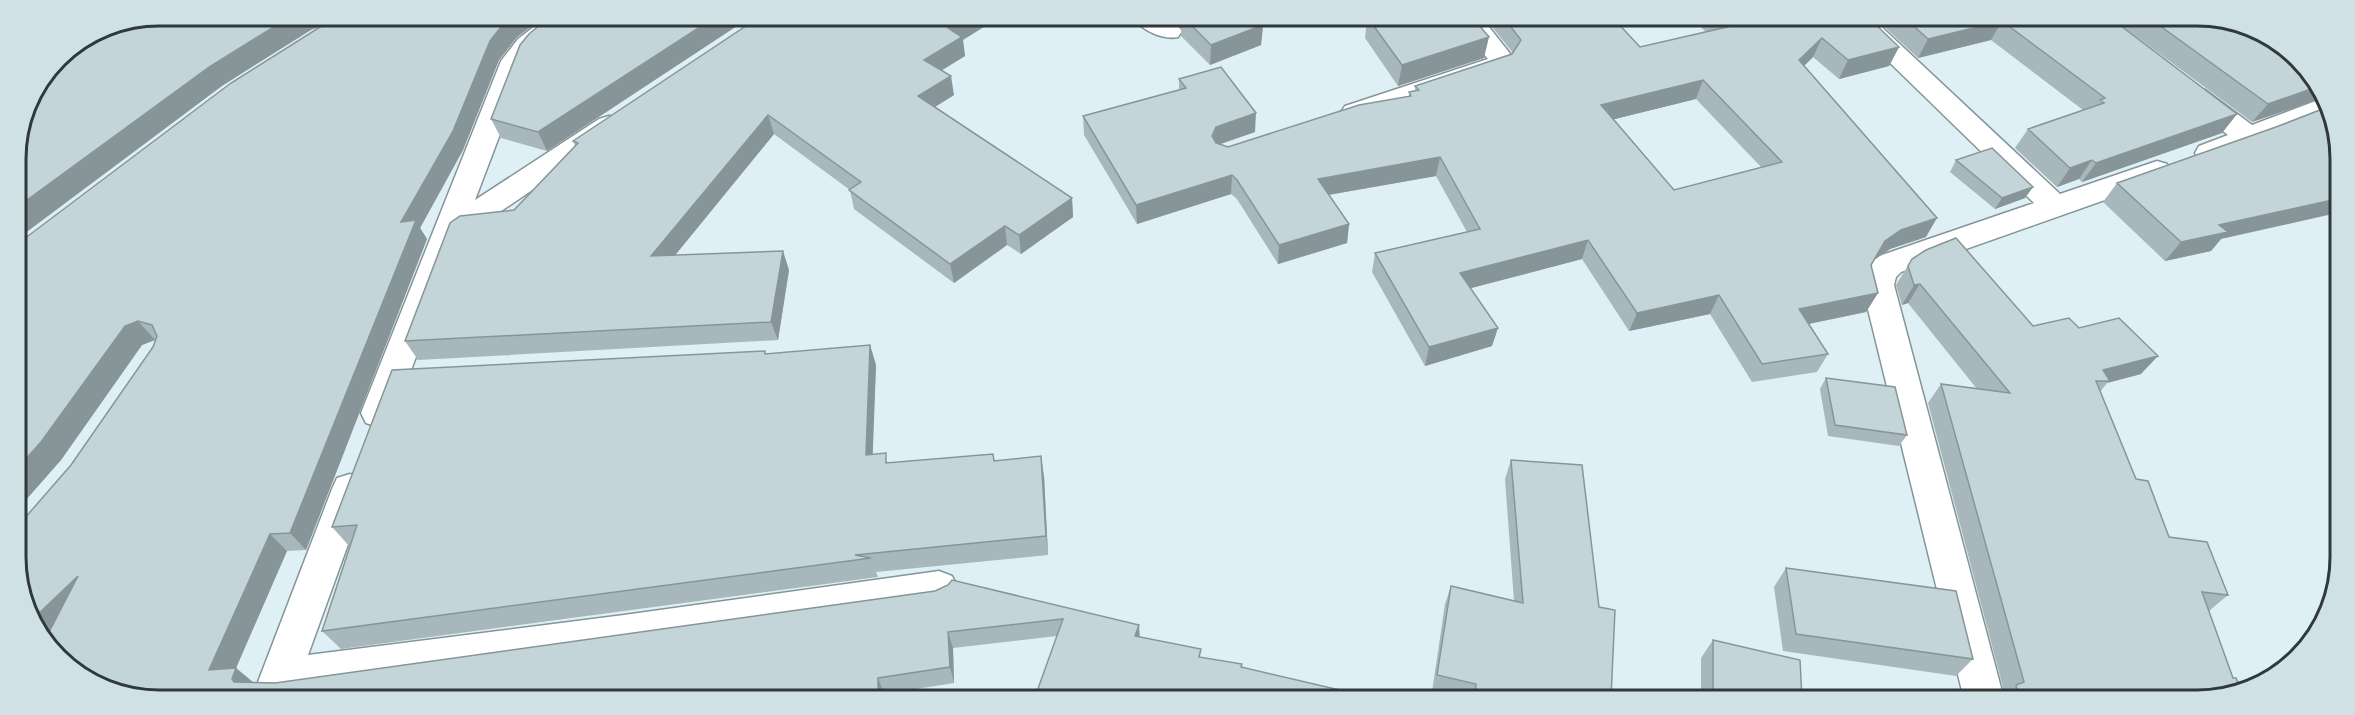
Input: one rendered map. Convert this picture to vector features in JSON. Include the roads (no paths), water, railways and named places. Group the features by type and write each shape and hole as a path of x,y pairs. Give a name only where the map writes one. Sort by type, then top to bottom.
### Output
{"street":[{"path":"551,26 527,45 514,61 446,234 276,686 939,588"},
{"path":"1160,26 1169,31"},
{"path":"1328,121 1498,64 1502,60 1499,54 1475,26"},
{"path":"1865,26 2055,206"},
{"path":"2176,82 2249,137"},
{"path":"1981,689 1878,285 1881,272 1890,264 2249,137 2319,109"},
{"path":"446,234 632,110"},
{"path":"392,376 428,374"}]}
